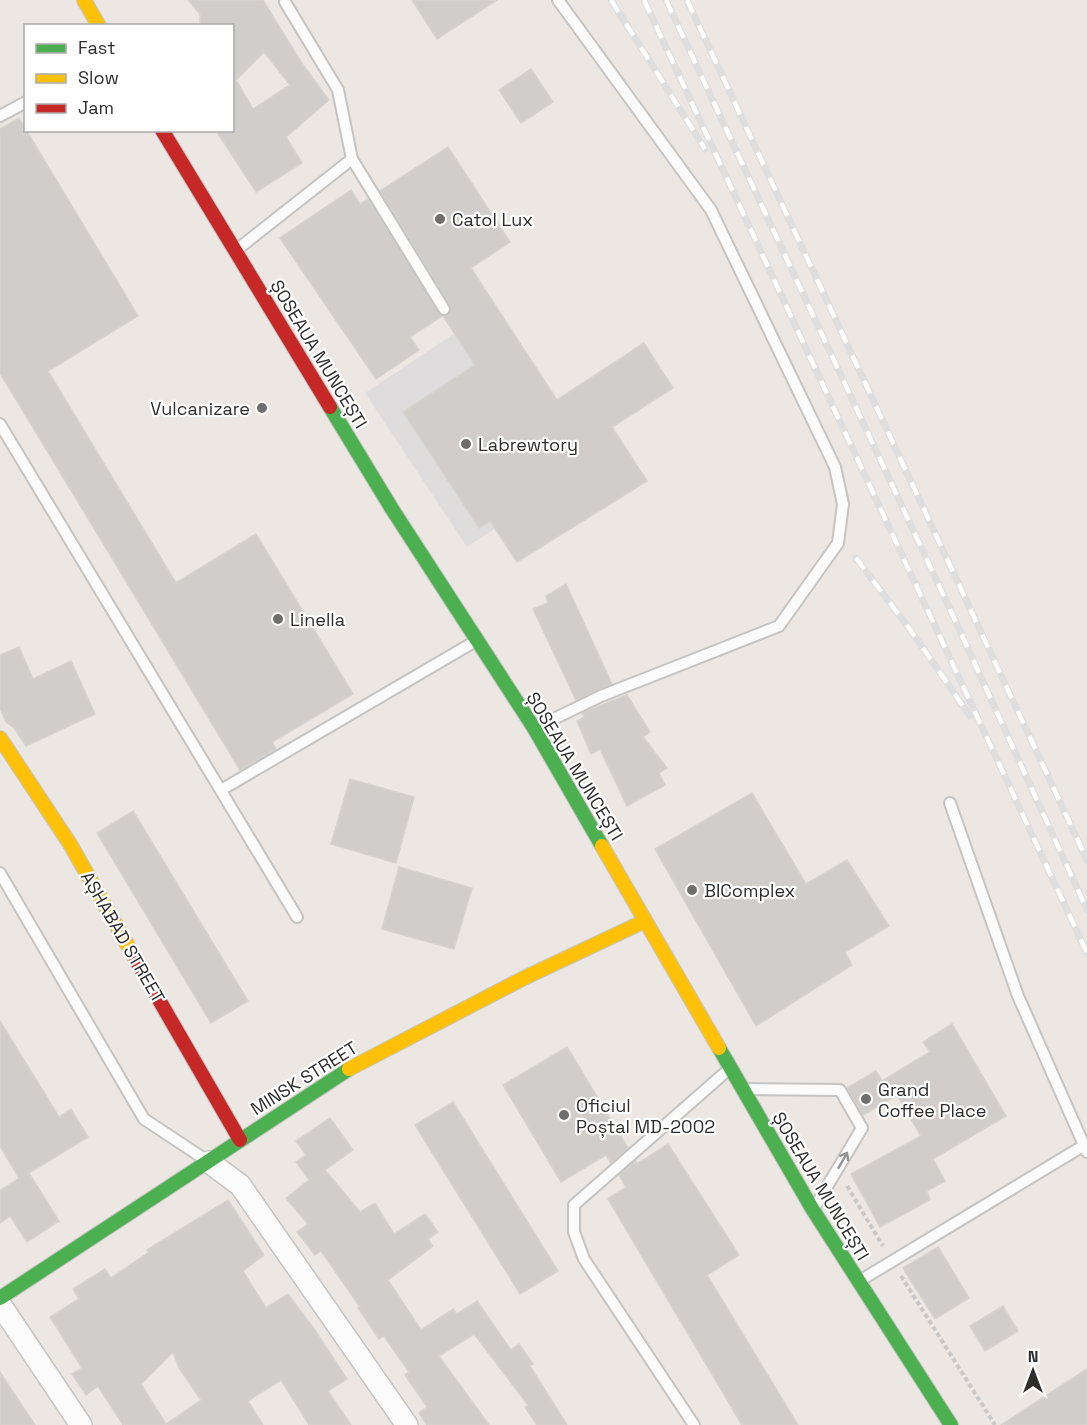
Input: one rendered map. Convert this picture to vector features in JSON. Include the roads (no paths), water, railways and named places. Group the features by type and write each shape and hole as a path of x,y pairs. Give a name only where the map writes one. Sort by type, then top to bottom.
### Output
{"main road":[{"path":"84,0 98,24"},
{"name":"ȘOSEAUA MUNCEȘTI","path":"163,132 392,508 534,728 813,1210 951,1425"},
{"name":"AȘHABAD STREET","path":"0,738 70,844 240,1140"},
{"name":"MINSK STREET","path":"0,1298 356,1064 524,978 645,921"}],"street":[{"path":"209,1162 240,1185 407,1425"},
{"path":"0,1304 81,1425"}],"lane":[{"path":"534,728 601,696 779,626 838,543 843,504 835,467 711,210 558,0"},
{"path":"285,2 338,90 352,159 444,309"},
{"path":"0,116 24,103"},
{"path":"236,251 278,220 352,159"},
{"path":"0,424 297,917"},
{"path":"221,790 477,640"},
{"path":"858,1282 1085,1149 1018,996 951,803"},
{"path":"0,873 144,1119 209,1162"},
{"path":"694,1425 584,1259 574,1232 574,1205 729,1068"},
{"path":"741,1089 840,1090 862,1128 813,1210"}],"railway":[{"path":"611,0 705,149"},
{"path":"644,0 1087,953"},
{"path":"666,0 949,607 1087,910"},
{"path":"687,0 1087,860"},
{"path":"856,558 909,628 970,716"}],"place":[{"name":"Catol Lux","path":"440,219"},
{"name":"Vulcanizare","path":"262,408"},
{"name":"Labrewtory","path":"466,444"},
{"name":"Linella","path":"278,619"},
{"name":"BIComplex","path":"692,890"},
{"name":"Grand Coffee Place","path":"866,1099"},
{"name":"Oficiul Poștal MD-2002","path":"564,1115"}]}
